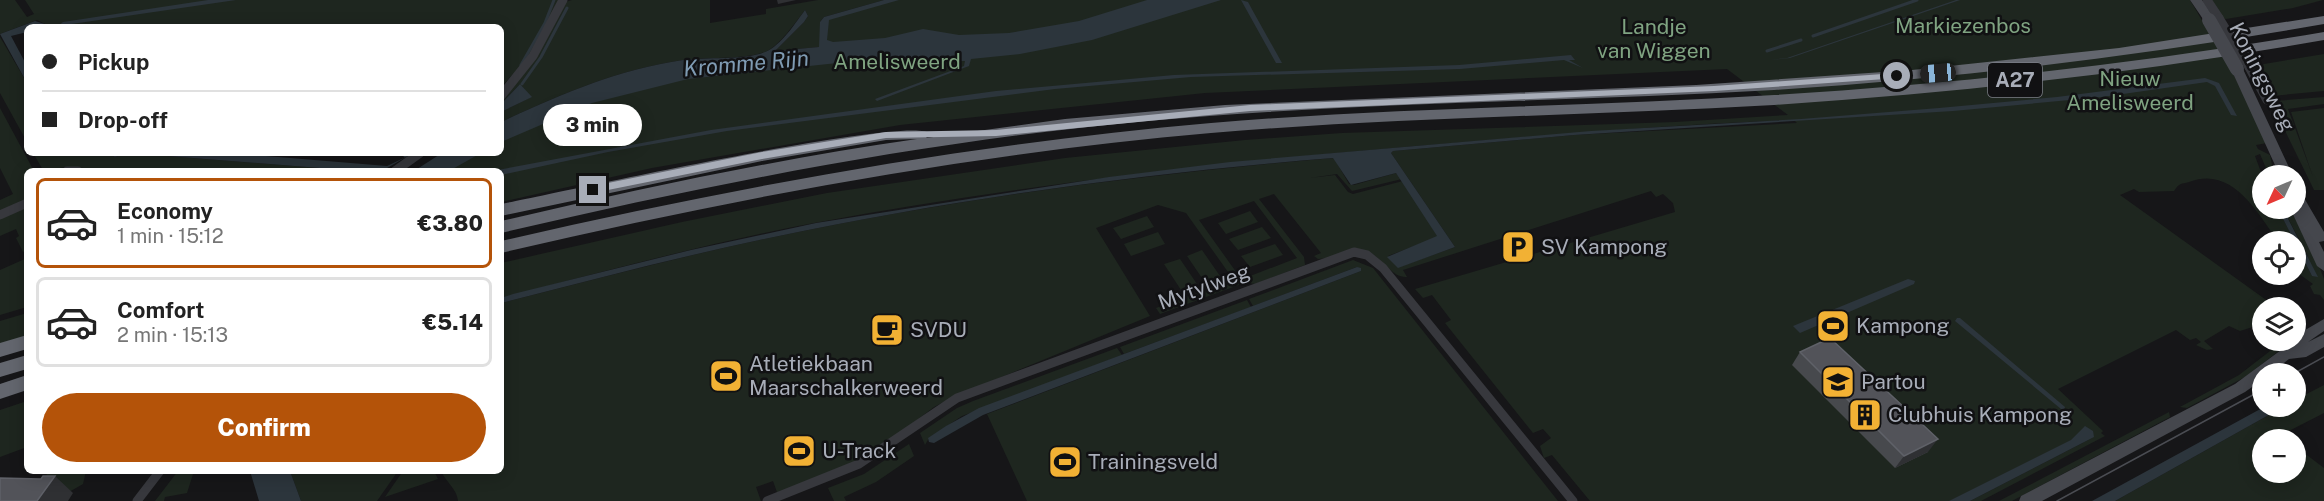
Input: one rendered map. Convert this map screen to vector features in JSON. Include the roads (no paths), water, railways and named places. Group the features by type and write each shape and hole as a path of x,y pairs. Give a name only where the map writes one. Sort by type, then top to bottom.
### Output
{"highway":[{"name":"A27","path":"504,226 680,186 852,154 996,133 1250,108 1706,89 1928,74 2159,47 2324,20"},
{"name":"A27","path":"504,246 683,206 836,177 1084,141 1312,121 1724,103 1928,89 2110,69 2324,36"},
{"name":"A27","path":"504,209 610,186 886,135 996,133"},
{"path":"0,350 24,343"},
{"path":"0,370 24,363"},
{"path":"0,391 24,383"}],"main road":[{"name":"Koningsweg","path":"2196,0 2214,19 2243,68 2283,165"},
{"path":"2306,213 2324,244"},
{"path":"2301,219 2324,266"},
{"path":"2026,501 2240,388 2286,354 2301,353 2323,330"}],"street":[{"path":"504,92 533,56 563,0"},
{"name":"Koningsweg","path":"2207,0 2214,19"},
{"name":"Koningsweg","path":"2243,68 2267,99"},
{"path":"398,168 416,156"},
{"path":"0,215 24,204"},
{"name":"Mytylweg","path":"767,501 859,464 957,398 1354,252 1367,255 1383,268 1573,501"},
{"path":"137,501 158,474"}],"water":[{"path":"208,0 236,0 60,24"},
{"name":"Kromme Rijn","path":"884,0 899,0 829,20 827,40 833,42 885,38 923,29 959,35 1009,33 1079,21 1147,0 1221,0 1092,40 1020,54 971,59 969,66 877,101 875,99 964,66 965,61 847,62 688,79 592,103 504,141 504,121 590,84 658,64 692,59 757,55 765,52 782,39 805,10 808,16 804,22 775,51 819,47 820,22 824,17"},
{"path":"1241,0 1248,2 1282,63 1276,63"},
{"path":"1960,0 1790,58 1769,60 1787,58"},
{"path":"35,21 45,24 27,24"},
{"path":"24,25 24,33 11,36 24,60 24,78 0,34"},
{"path":"1571,55 1575,60 1569,60 1583,68 1564,60 1460,69 1191,77 1055,89 727,131 608,152 504,174 504,169 711,130 996,91 1174,75 1459,65"},
{"path":"2205,78 2219,83 2237,116 2231,115 2215,86 2207,82 2102,97 1953,111 1574,135 1393,151 1391,153 1455,247 1398,268 1387,257 1437,236 1396,173 1351,185 1333,158 1122,179 913,210 740,244 504,302 504,297 513,294 691,250 816,223 1109,177 1230,162 1591,131 1801,119 2057,97"},
{"path":"520,84 532,97 504,111 504,101"},
{"path":"168,156 267,156 387,166 406,157 387,168 319,168"},
{"path":"437,156 476,156 454,168 419,168"},
{"path":"2283,219 2288,219 2294,231 2289,231"},
{"path":"2306,254 2318,277 2312,276 2306,264"},
{"path":"1357,267 1361,268 1361,271 983,415 934,443 929,442 928,438 979,408"},
{"path":"1908,279 1915,281 1914,284 1800,333 1793,326"},
{"path":"1960,318 2065,407 2064,410 1955,321"},
{"path":"2252,414 2252,417 2265,417 2115,501 2092,501"},
{"path":"2085,426 2093,431 2094,437 1970,501 1949,501 2071,440"},
{"path":"251,474 291,474 301,501 259,501"}],"waterway":[{"path":"521,65 545,23 554,0"},
{"path":"1813,36 1917,0"},
{"path":"522,84 541,57 567,8"},
{"path":"1767,51 1801,40"}],"tram line":[{"path":"2306,367 2324,357"},
{"path":"2057,501 2252,395"}],"place":[{"name":"SV Kampong","path":"1518,247"},
{"name":"Kampong","path":"1833,326"},
{"name":"SVDU","path":"887,330"},
{"name":"Atletiekbaan Maarschalkerweerd","path":"726,376"},
{"name":"Partou","path":"1838,382"},
{"name":"Clubhuis Kampong","path":"1865,415"},
{"name":"U-Track","path":"799,451"},
{"name":"Trainingsveld","path":"1065,462"}],"park label":[{"name":"Markiezenbos","path":"1963,26"},
{"name":"Landje van Wiggen","path":"1654,39"},
{"name":"Amelisweerd","path":"897,62"},
{"name":"Nieuw Amelisweerd","path":"2130,91"}]}
